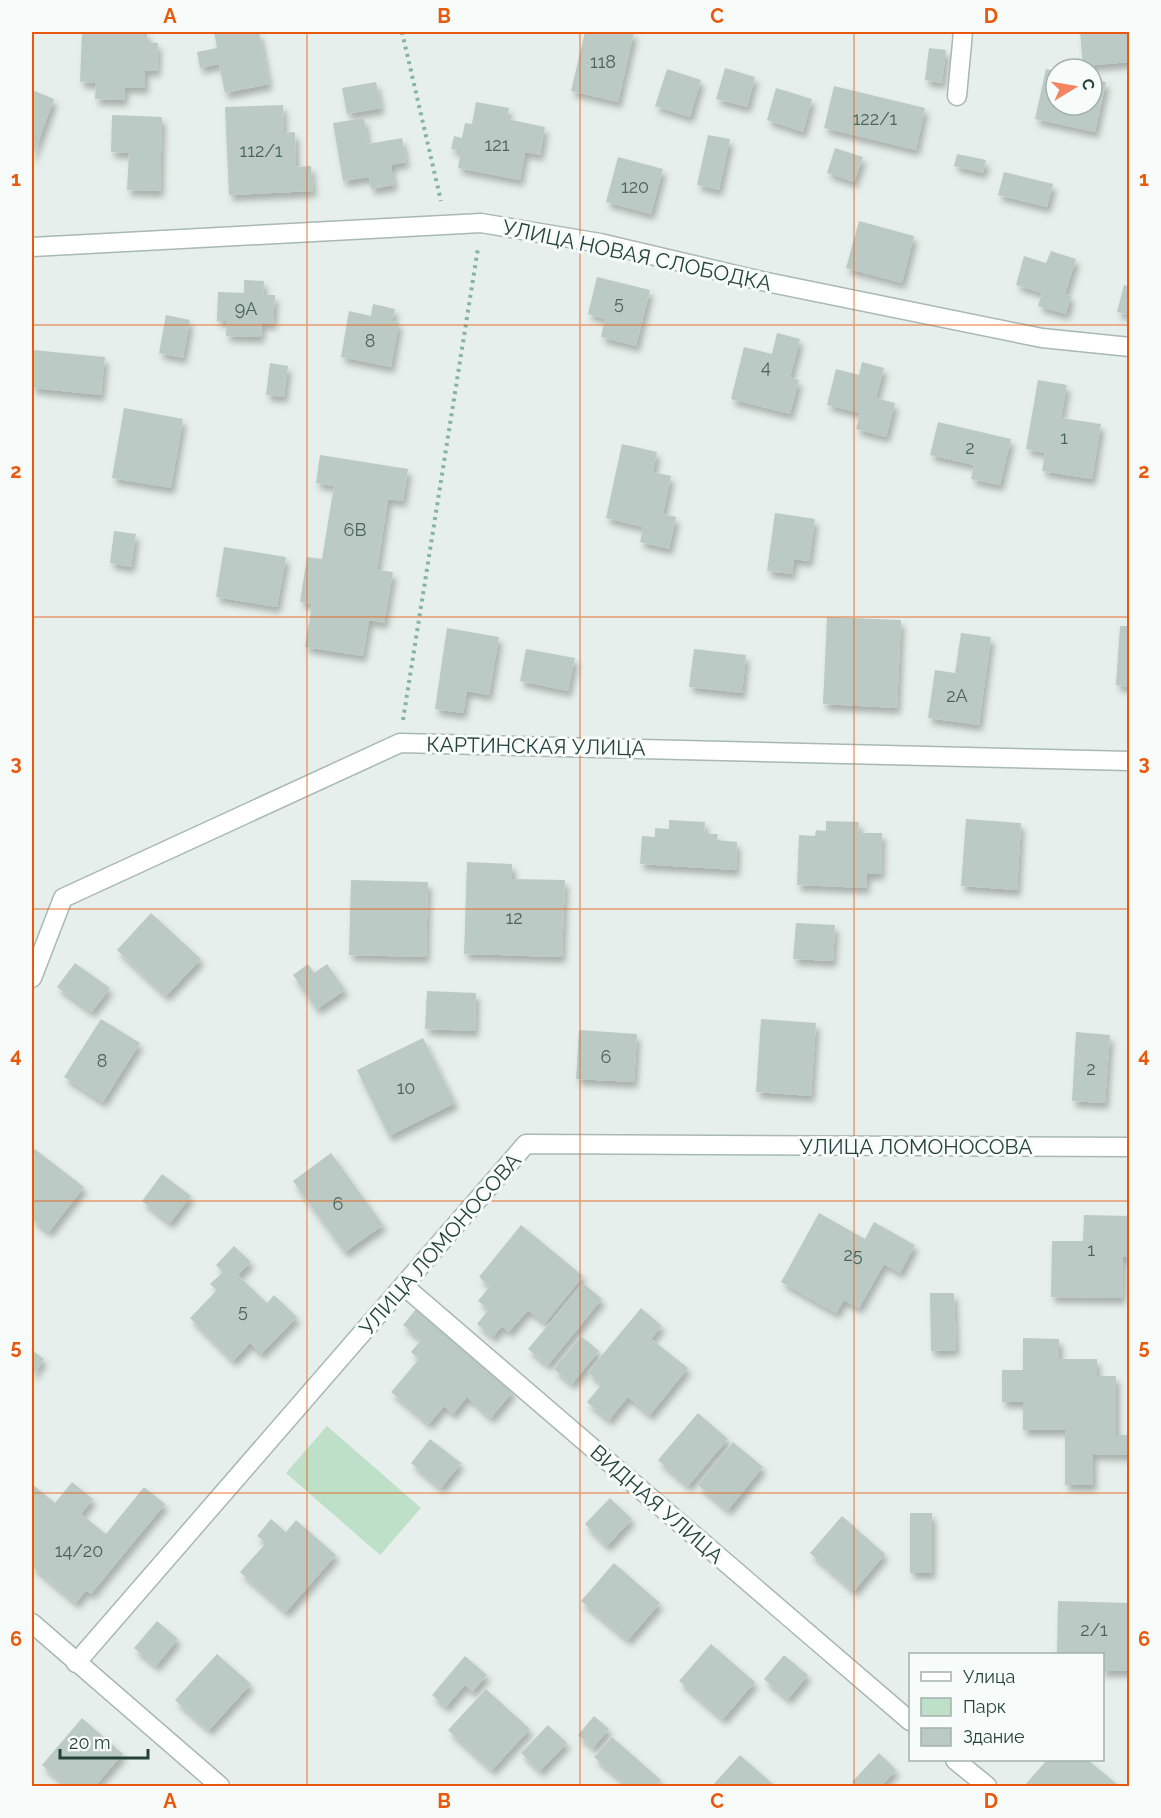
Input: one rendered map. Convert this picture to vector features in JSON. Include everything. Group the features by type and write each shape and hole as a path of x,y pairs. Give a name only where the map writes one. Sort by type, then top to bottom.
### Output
{"street":[{"path":"957,96 963,32"},
{"name":"УЛИЦА НОВАЯ СЛОБОДКА","path":"32,247 482,223 600,243 762,281 1042,338 1130,347"},
{"name":"КАРТИНСКАЯ УЛИЦА","path":"32,978 63,898 400,743 1130,761"},
{"name":"УЛИЦА ЛОМОНОСОВА","path":"76,1664 526,1144 1130,1147"},
{"name":"ВИДНАЯ УЛИЦА","path":"404,1286 909,1720"},
{"path":"32,1623 76,1664 220,1786"},
{"path":"956,1761 987,1786"}],"path":[{"path":"402,32 447,225"},
{"path":"400,743 482,223"}],"green space":[{"path":"327,1426 421,1508 380,1555 286,1473"}],"building":[{"path":"82,32 147,32 147,42 158,43 157,71 145,70 145,88 125,87 124,100 95,99 96,83 80,82"},
{"path":"214,32 259,32 269,84 225,93 219,64 200,68 197,52 217,48"},
{"path":"585,32 634,32 618,102 571,91"},
{"path":"1080,32 1130,32 1130,62 1104,64 1104,57 1082,57"},
{"path":"929,48 946,50 942,83 925,80"},
{"path":"725,68 755,77 747,107 716,99"},
{"path":"667,69 701,80 690,117 655,106"},
{"path":"1044,78 1044,117 1098,117 1095,132 1035,119"},
{"path":"376,82 381,108 347,114 342,88"},
{"path":"834,86 925,108 916,150 824,128"},
{"path":"776,88 812,99 803,132 767,120"},
{"path":"32,90 54,99 32,159"},
{"path":"476,102 509,108 507,119 545,127 540,155 525,152 520,180 458,168 461,151 451,149 454,136 462,138 465,123 472,124"},
{"path":"283,105 284,133 295,132 296,167 311,166 313,191 229,195 225,107"},
{"path":"112,115 162,117 160,191 127,190 129,153 111,152"},
{"path":"364,118 368,144 402,138 406,162 391,165 394,185 371,189 369,177 343,181 333,123"},
{"path":"708,135 730,139 719,190 697,185"},
{"path":"835,148 863,157 854,182 827,173"},
{"path":"957,154 986,160 983,173 954,166"},
{"path":"618,157 663,169 651,214 606,202"},
{"path":"1004,172 1053,184 1047,207 998,195"},
{"path":"859,221 914,236 902,283 846,268"},
{"path":"1051,251 1076,259 1065,294 1071,296 1066,314 1038,306 1042,293 1016,285 1024,256 1046,263"},
{"path":"597,277 650,290 636,346 601,337 605,319 588,314"},
{"path":"244,280 264,281 263,295 275,295 273,324 262,323 261,337 226,336 227,321 217,321 218,292 244,293"},
{"path":"1124,285 1130,287 1130,315 1117,312"},
{"path":"373,304 395,309 392,321 399,322 391,367 341,357 349,311 371,316"},
{"path":"166,315 190,320 183,358 159,353"},
{"path":"777,333 800,339 790,378 799,380 790,414 731,399 744,347 772,354"},
{"path":"33,350 105,357 101,395 32,388"},
{"path":"862,362 884,368 876,398 895,403 886,437 856,429 860,413 827,405 836,369 859,375"},
{"path":"270,363 288,366 284,397 266,395"},
{"path":"1038,380 1067,385 1061,418 1101,424 1092,479 1042,471 1045,453 1026,449"},
{"path":"124,408 183,419 171,488 112,478"},
{"path":"938,422 1011,439 1000,485 971,479 974,465 930,455"},
{"path":"622,444 657,452 653,472 671,476 663,514 676,517 669,549 640,542 643,527 606,518"},
{"path":"320,455 408,469 403,501 388,499 377,570 393,572 384,623 369,620 363,656 305,647 312,604 300,602 307,557 322,559 334,486 316,483"},
{"path":"775,513 815,519 809,561 794,559 792,574 767,571"},
{"path":"114,531 136,534 131,567 110,563"},
{"path":"224,547 286,557 277,607 216,597"},
{"path":"827,617 901,620 897,708 823,704"},
{"path":"1120,626 1130,626 1130,687 1116,685"},
{"path":"447,628 499,637 489,695 467,691 463,713 435,709"},
{"path":"961,633 991,637 979,725 928,718 935,670 955,673"},
{"path":"526,649 575,658 568,691 520,681"},
{"path":"694,649 746,655 742,693 689,687"},
{"path":"966,819 1021,823 1017,890 961,886"},
{"path":"669,820 705,822 704,834 718,834 717,840 737,842 736,870 640,864 642,836 655,837 655,828 669,829"},
{"path":"826,821 859,822 858,833 882,833 881,874 867,874 866,888 797,885 799,835 815,836 816,830 826,831"},
{"path":"467,862 512,864 512,879 565,880 562,957 464,954"},
{"path":"351,880 428,882 426,957 349,955"},
{"path":"151,913 201,959 166,996 117,950"},
{"path":"796,923 835,925 833,961 793,959"},
{"path":"75,963 110,988 92,1012 57,987"},
{"path":"308,964 314,973 327,964 345,990 317,1009 293,975"},
{"path":"427,991 476,993 475,1031 425,1029"},
{"path":"101,1019 140,1043 103,1102 64,1077"},
{"path":"761,1019 816,1023 811,1096 756,1092"},
{"path":"579,1030 637,1034 634,1082 576,1079"},
{"path":"1076,1032 1110,1035 1105,1103 1072,1101"},
{"path":"423,1038 455,1103 389,1136 357,1070"},
{"path":"32,1147 84,1187 49,1232 32,1219"},
{"path":"331,1153 383,1225 345,1252 293,1181"},
{"path":"162,1174 191,1196 170,1223 142,1201"},
{"path":"819,1213 865,1239 874,1222 915,1245 900,1273 884,1264 859,1308 844,1300 836,1313 781,1282"},
{"path":"1084,1215 1130,1216 1130,1257 1123,1257 1122,1298 1051,1297 1052,1241 1083,1241"},
{"path":"521,1225 583,1276 545,1323 528,1310 509,1332 502,1326 493,1337 477,1324 489,1309 478,1301 490,1286 479,1277"},
{"path":"234,1246 251,1262 238,1275 267,1303 274,1295 297,1317 261,1354 250,1343 233,1361 190,1318 217,1290 210,1284 223,1272 216,1265"},
{"path":"583,1283 602,1299 548,1365 528,1349"},
{"path":"930,1293 954,1293 956,1350 931,1351"},
{"path":"641,1308 662,1326 651,1339 688,1368 650,1415 628,1397 609,1420 587,1402 602,1384 588,1372"},
{"path":"416,1309 513,1391 491,1418 467,1397 453,1414 444,1406 429,1424 391,1392 419,1359 411,1352 421,1340 403,1325"},
{"path":"581,1336 599,1351 572,1384 554,1369"},
{"path":"1023,1338 1059,1339 1059,1359 1097,1359 1097,1376 1116,1376 1116,1435 1130,1435 1130,1455 1093,1454 1093,1485 1065,1485 1065,1430 1023,1430 1023,1402 1002,1402 1002,1370 1023,1370"},
{"path":"32,1350 44,1359 32,1376"},
{"path":"698,1413 728,1439 688,1486 658,1460"},
{"path":"430,1439 461,1463 441,1488 411,1463"},
{"path":"733,1442 763,1467 728,1510 698,1485"},
{"path":"72,1482 93,1499 81,1514 106,1534 144,1487 165,1504 91,1594 86,1590 76,1603 32,1566 32,1484 55,1503"},
{"path":"610,1498 632,1519 607,1546 585,1524"},
{"path":"910,1513 932,1513 932,1573 910,1573"},
{"path":"842,1516 885,1554 854,1591 810,1553"},
{"path":"271,1519 286,1532 296,1520 336,1555 286,1612 240,1572 266,1543 257,1536"},
{"path":"614,1563 660,1603 628,1640 581,1601"},
{"path":"1058,1601 1130,1603 1130,1671 1104,1671 1104,1653 1057,1653"},
{"path":"157,1621 178,1639 156,1666 134,1648"},
{"path":"711,1644 755,1682 723,1719 679,1681"},
{"path":"217,1654 251,1684 209,1730 175,1700"},
{"path":"784,1655 808,1675 788,1699 764,1679"},
{"path":"465,1656 487,1675 472,1692 465,1685 446,1707 432,1695"},
{"path":"486,1689 530,1729 492,1770 448,1730"},
{"path":"594,1716 609,1729 593,1748 578,1735"},
{"path":"82,1718 123,1754 95,1786 67,1786 42,1765"},
{"path":"548,1725 567,1743 540,1771 521,1753"},
{"path":"612,1737 661,1780 656,1786 628,1786 594,1757"},
{"path":"879,1753 896,1770 881,1786 857,1786 852,1782"},
{"path":"740,1755 775,1786 712,1786"},
{"path":"1046,1761 1089,1761 1118,1785 1024,1786"}]}
